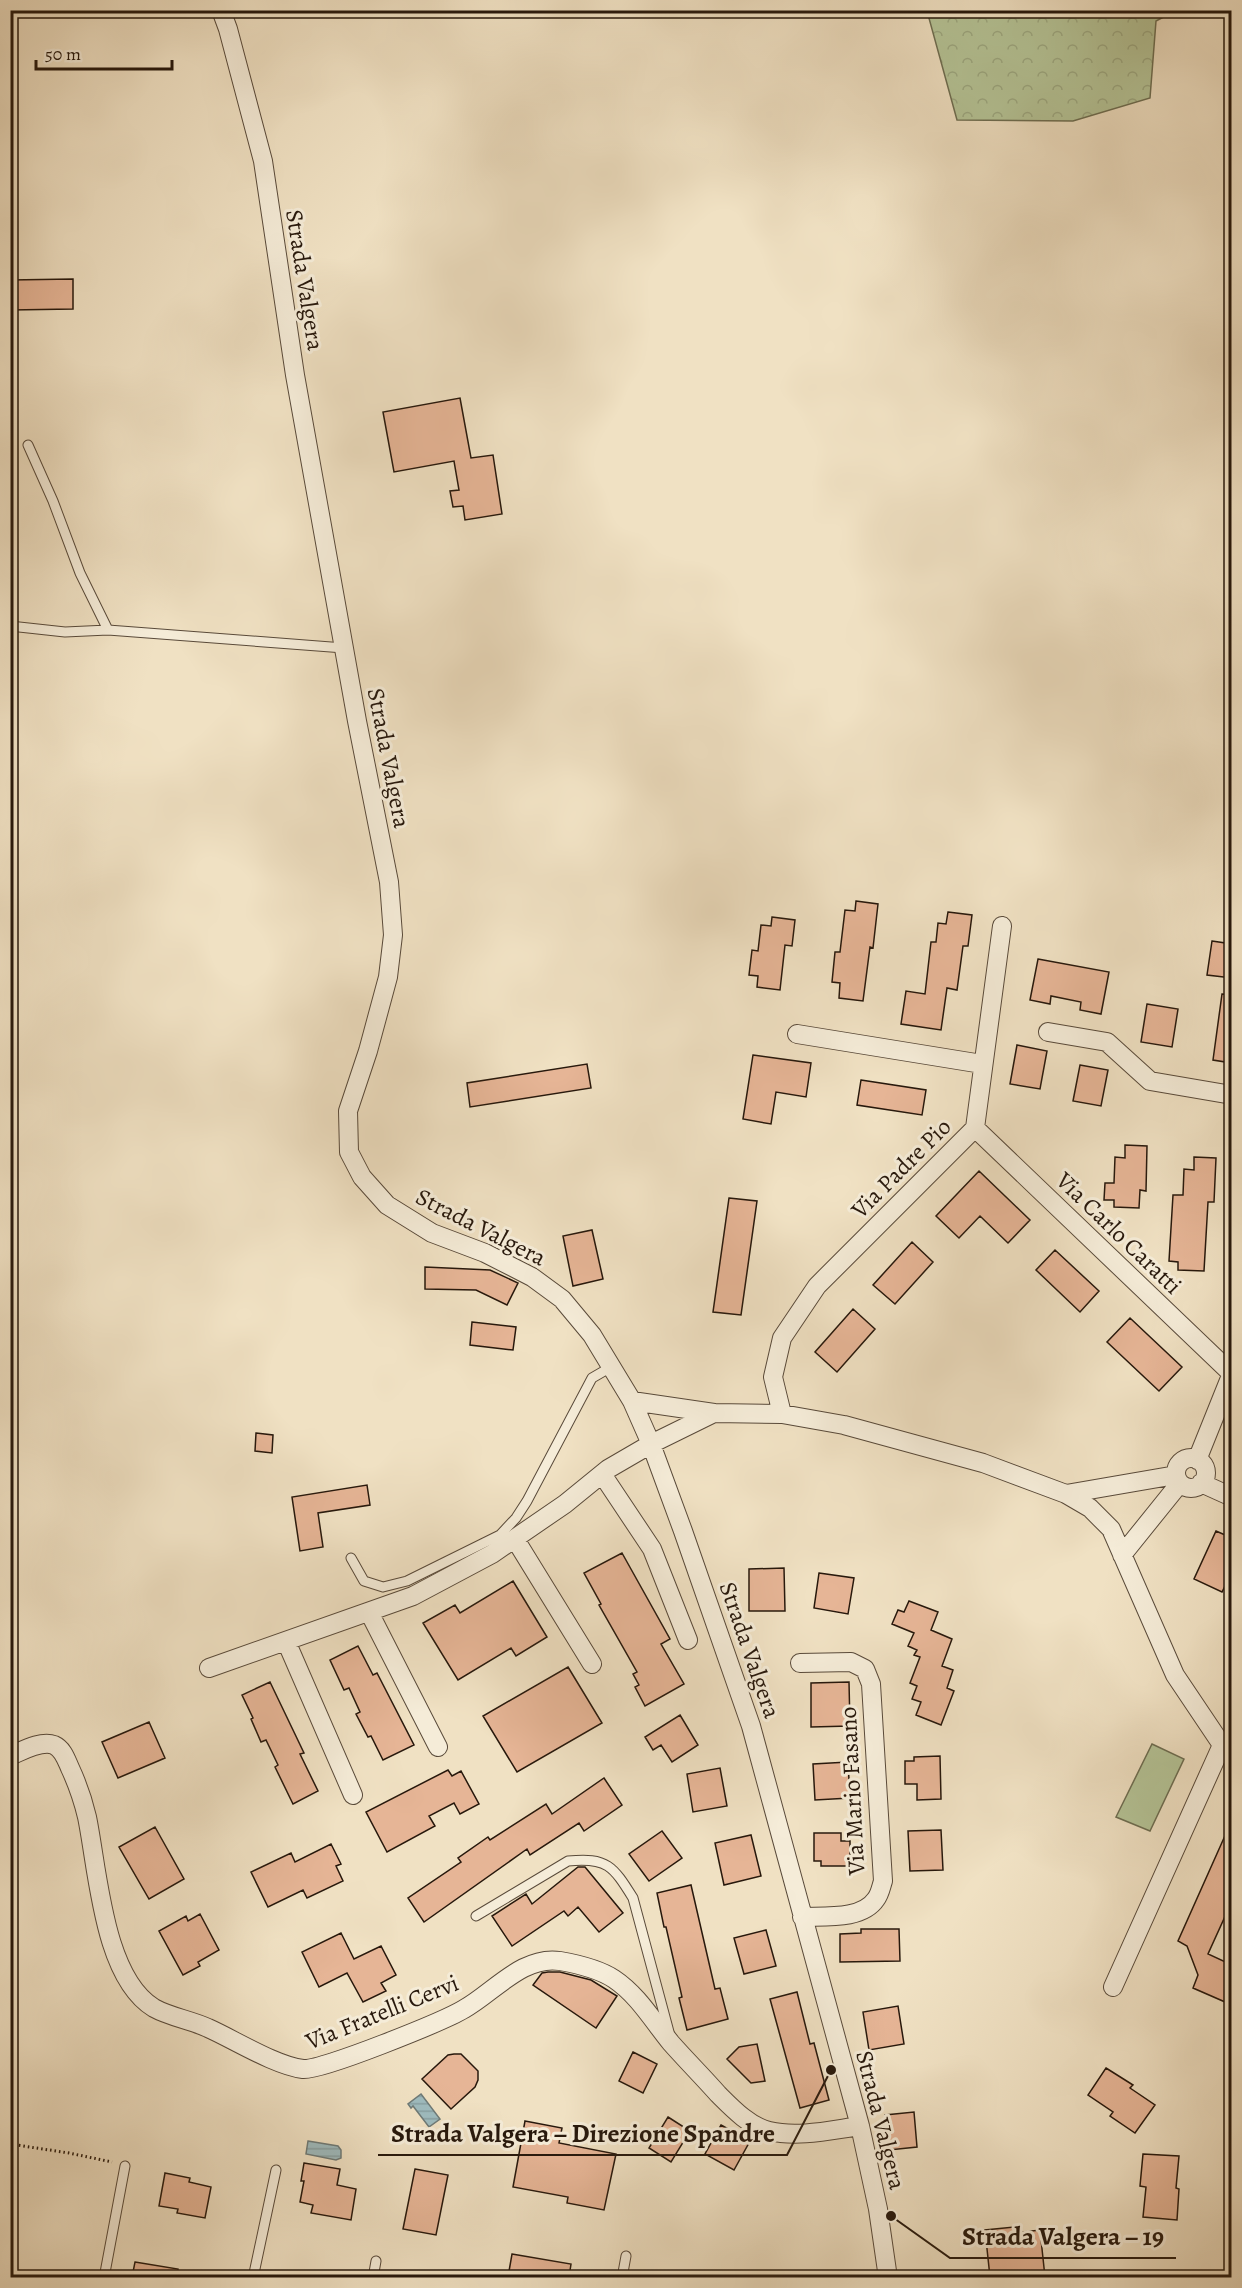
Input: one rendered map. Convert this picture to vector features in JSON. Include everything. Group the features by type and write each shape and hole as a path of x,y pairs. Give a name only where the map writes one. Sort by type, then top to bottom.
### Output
{"street":[{"name":"Strada Valgera","path":"221,10 263,161 295,375 389,882 393,935 388,977 368,1051 348,1111 349,1152 362,1177 387,1205 432,1233 485,1252 532,1277 562,1299 592,1335 632,1401 651,1444 751,1726 860,2126 878,2209 888,2277"},
{"name":"Via Padre Pio","path":"782,1414 772,1377 782,1338 817,1286 975,1128 1002,926"},
{"path":"1048,1032 1107,1042 1150,1081 1232,1095"},
{"path":"797,1034 982,1064"},
{"name":"Via Carlo Caratti","path":"975,1128 1231,1371"},
{"path":"1197,1460 1231,1371"},
{"path":"632,1401 714,1413 782,1414 844,1425 972,1460 1066,1494 1090,1508 1111,1529 1175,1675 1227,1750 1113,1987"},
{"path":"209,1668 413,1596 492,1554 566,1504 602,1474 651,1444 714,1413"},
{"path":"1122,1555 1178,1479 1178,1466 1184,1460 1197,1460"},
{"path":"1197,1460 1205,1470 1201,1483"},
{"path":"602,1474 652,1549 688,1640"},
{"path":"1066,1494 1178,1479 1188,1487 1201,1483 1232,1497"},
{"path":"515,1539 592,1664"},
{"path":"369,1612 438,1747"},
{"path":"286,1641 353,1795"},
{"name":"Via Mario Fasano","path":"800,1663 851,1662 865,1669 868,1676 871,1684 882,1881 878,1898 867,1909 852,1913 802,1917"},
{"name":"Via Fratelli Cervi","path":"10,1756 48,1743 57,1746 63,1754 76,1781 86,1815 99,1892 113,1947 129,1983 153,2007 206,2027 273,2059 304,2069 349,2056 432,2024 464,2009 529,1965 555,1960 583,1966 613,1978 634,1996 672,2043 726,2102 752,2124 769,2131 805,2134 860,2126"}],"lane":[{"path":"28,445 53,501 80,573 108,630"},
{"path":"10,626 65,632 108,630 344,648"},
{"path":"351,1558 364,1581 382,1587 407,1581 500,1535 516,1518 527,1501 592,1378 611,1367"},
{"path":"476,1916 568,1861 586,1859 605,1863 622,1880 633,1898 672,2043"},
{"path":"104,2277 125,2166"},
{"path":"254,2277 276,2170"},
{"path":"622,2277 626,2256"},
{"path":"373,2277 376,2260"}],"path":[{"path":"758,10 763,16"},
{"path":"10,2144 69,2153 125,2166"}],"green space":[{"path":"927,10 1175,11 1156,21 1150,98 1073,121 957,120"},
{"path":"1152,1744 1184,1759 1150,1831 1116,1817"}],"water":[{"path":"421,2094 440,2119 429,2127 413,2106 411,2108 408,2104"},
{"path":"308,2141 338,2146 341,2150 341,2158 336,2160 306,2154"}],"building":[{"path":"73,279 73,309 10,310 10,280"},
{"path":"460,398 471,458 493,455 502,514 465,520 463,506 453,507 450,491 459,490 454,461 394,472 383,412"},
{"path":"856,901 878,904 863,1001 839,998 840,983 832,982 835,952 840,952 845,910 855,911"},
{"path":"948,912 972,915 968,946 963,946 957,990 947,988 941,1030 901,1024 906,991 925,994 931,942 936,942 938,923 946,924"},
{"path":"772,917 795,920 792,946 785,945 780,990 757,987 758,976 749,975 752,950 758,951 761,925 771,926"},
{"path":"1212,941 1232,944 1232,978 1207,975"},
{"path":"1038,959 1109,972 1101,1014 1080,1010 1081,1002 1051,996 1050,1004 1030,1000"},
{"path":"1222,994 1232,995 1232,1063 1213,1060"},
{"path":"1147,1004 1178,1009 1172,1047 1141,1042"},
{"path":"1017,1045 1047,1051 1040,1089 1010,1084"},
{"path":"753,1055 811,1063 806,1097 776,1092 771,1124 743,1119"},
{"path":"587,1064 591,1088 470,1107 467,1083"},
{"path":"1080,1065 1108,1070 1101,1106 1073,1101"},
{"path":"861,1080 926,1090 922,1115 857,1105"},
{"path":"1125,1145 1147,1146 1146,1191 1140,1190 1139,1208 1114,1207 1114,1200 1104,1200 1105,1183 1114,1183 1115,1157 1125,1158"},
{"path":"1194,1157 1216,1158 1214,1202 1208,1202 1204,1271 1178,1270 1178,1262 1169,1261 1173,1195 1183,1195 1184,1169 1194,1170"},
{"path":"979,1171 1030,1220 1008,1243 980,1216 959,1238 936,1216"},
{"path":"729,1198 757,1201 741,1315 713,1312"},
{"path":"592,1230 603,1279 573,1286 563,1236"},
{"path":"912,1242 933,1262 895,1304 873,1285"},
{"path":"1055,1250 1099,1291 1080,1312 1036,1270"},
{"path":"425,1267 490,1270 518,1283 507,1305 476,1290 425,1289"},
{"path":"853,1309 875,1329 837,1372 815,1352"},
{"path":"1130,1318 1182,1367 1159,1391 1107,1342"},
{"path":"472,1322 516,1327 513,1350 470,1345"},
{"path":"256,1433 273,1435 272,1453 255,1451"},
{"path":"367,1485 370,1505 318,1513 323,1547 300,1551 292,1497"},
{"path":"1216,1531 1232,1538 1232,1572 1222,1592 1194,1579"},
{"path":"622,1553 670,1639 661,1644 684,1684 645,1706 635,1687 639,1685 633,1674 637,1672 599,1605 601,1604 584,1573"},
{"path":"784,1568 785,1611 749,1611 749,1569"},
{"path":"819,1573 854,1578 848,1614 814,1608"},
{"path":"513,1581 547,1637 516,1656 511,1648 458,1680 423,1623 455,1605 460,1613"},
{"path":"909,1601 938,1612 931,1630 952,1639 942,1666 953,1670 947,1688 954,1691 941,1725 916,1715 921,1702 912,1699 917,1686 910,1683 920,1657 914,1655 917,1650 908,1646 914,1633 892,1624 898,1610 904,1612"},
{"path":"358,1646 373,1675 377,1673 414,1745 383,1760 356,1714 360,1712 349,1688 344,1690 330,1660"},
{"path":"568,1667 602,1723 517,1772 483,1716"},
{"path":"270,1682 304,1753 300,1754 318,1791 293,1804 275,1767 278,1765 266,1740 261,1742 242,1695"},
{"path":"849,1682 850,1726 811,1727 811,1683"},
{"path":"680,1715 698,1745 672,1762 661,1745 653,1750 645,1737"},
{"path":"149,1722 165,1758 118,1778 102,1742"},
{"path":"940,1756 941,1799 917,1800 917,1784 905,1784 905,1761 914,1761 914,1757"},
{"path":"848,1762 850,1798 815,1800 813,1764"},
{"path":"720,1768 727,1806 693,1812 687,1774"},
{"path":"448,1770 452,1776 461,1771 479,1804 460,1814 454,1803 429,1816 435,1826 387,1852 366,1812"},
{"path":"604,1778 622,1805 584,1831 579,1823 530,1855 527,1849 424,1922 408,1898 461,1862 458,1858 488,1837 490,1840 546,1804 552,1814"},
{"path":"1232,1820 1232,1901 1208,1954 1232,1965 1232,2005 1193,1988 1198,1975 1187,1946 1178,1941"},
{"path":"155,1827 184,1879 149,1899 119,1847"},
{"path":"941,1830 943,1870 910,1871 908,1831"},
{"path":"662,1831 682,1858 649,1881 629,1854"},
{"path":"814,1833 841,1833 841,1841 850,1841 850,1866 821,1866 821,1861 814,1861"},
{"path":"751,1835 761,1876 724,1885 715,1843"},
{"path":"331,1844 341,1864 336,1866 343,1881 307,1898 303,1890 268,1907 251,1872 291,1853 295,1862"},
{"path":"578,1867 585,1867 623,1913 599,1932 578,1907 568,1916 564,1911 512,1946 492,1916 526,1894 532,1904"},
{"path":"691,1885 715,1989 720,1988 728,2019 687,2030 679,1998 682,1997 657,1893"},
{"path":"200,1914 219,1950 198,1962 200,1966 183,1975 159,1931 186,1916 188,1921"},
{"path":"861,1929 899,1929 900,1961 840,1962 840,1934 861,1933"},
{"path":"766,1930 776,1966 744,1974 734,1938"},
{"path":"341,1933 354,1959 381,1946 396,1975 381,1983 386,1991 363,2002 347,1973 319,1987 302,1952"},
{"path":"560,1972 591,1980 617,1996 596,2028 533,1985 542,1973"},
{"path":"797,1992 810,2044 814,2043 829,2100 800,2108 770,1999"},
{"path":"898,2006 904,2044 869,2050 863,2012"},
{"path":"757,2044 765,2081 751,2083 727,2059 739,2047"},
{"path":"633,2052 657,2064 643,2093 619,2081"},
{"path":"461,2054 478,2071 478,2080 475,2087 451,2109 422,2079 448,2055"},
{"path":"1106,2068 1133,2085 1130,2088 1155,2105 1135,2133 1110,2116 1113,2112 1088,2095"},
{"path":"914,2112 917,2147 889,2150 885,2115"},
{"path":"668,2117 690,2131 671,2162 649,2148"},
{"path":"525,2121 562,2128 559,2143 616,2154 604,2210 567,2203 568,2197 513,2187"},
{"path":"721,2125 750,2141 734,2170 705,2154"},
{"path":"1143,2154 1179,2156 1176,2188 1179,2189 1177,2220 1143,2217 1146,2187 1140,2186"},
{"path":"304,2163 340,2169 337,2185 356,2189 351,2220 311,2213 313,2205 300,2202 304,2181 301,2181"},
{"path":"415,2169 448,2175 436,2235 403,2229"},
{"path":"165,2173 190,2178 189,2182 211,2187 205,2218 177,2213 178,2209 159,2206"},
{"path":"1014,2227 1014,2233 1040,2230 1045,2277 990,2277 985,2230"},
{"path":"512,2254 571,2264 569,2277 508,2277"},
{"path":"135,2262 178,2269 177,2277 132,2277"}],"place":[{"name":"Strada Valgera – Direzione Spandre","path":"831,2070"},
{"name":"Strada Valgera – 19","path":"891,2216"}]}
